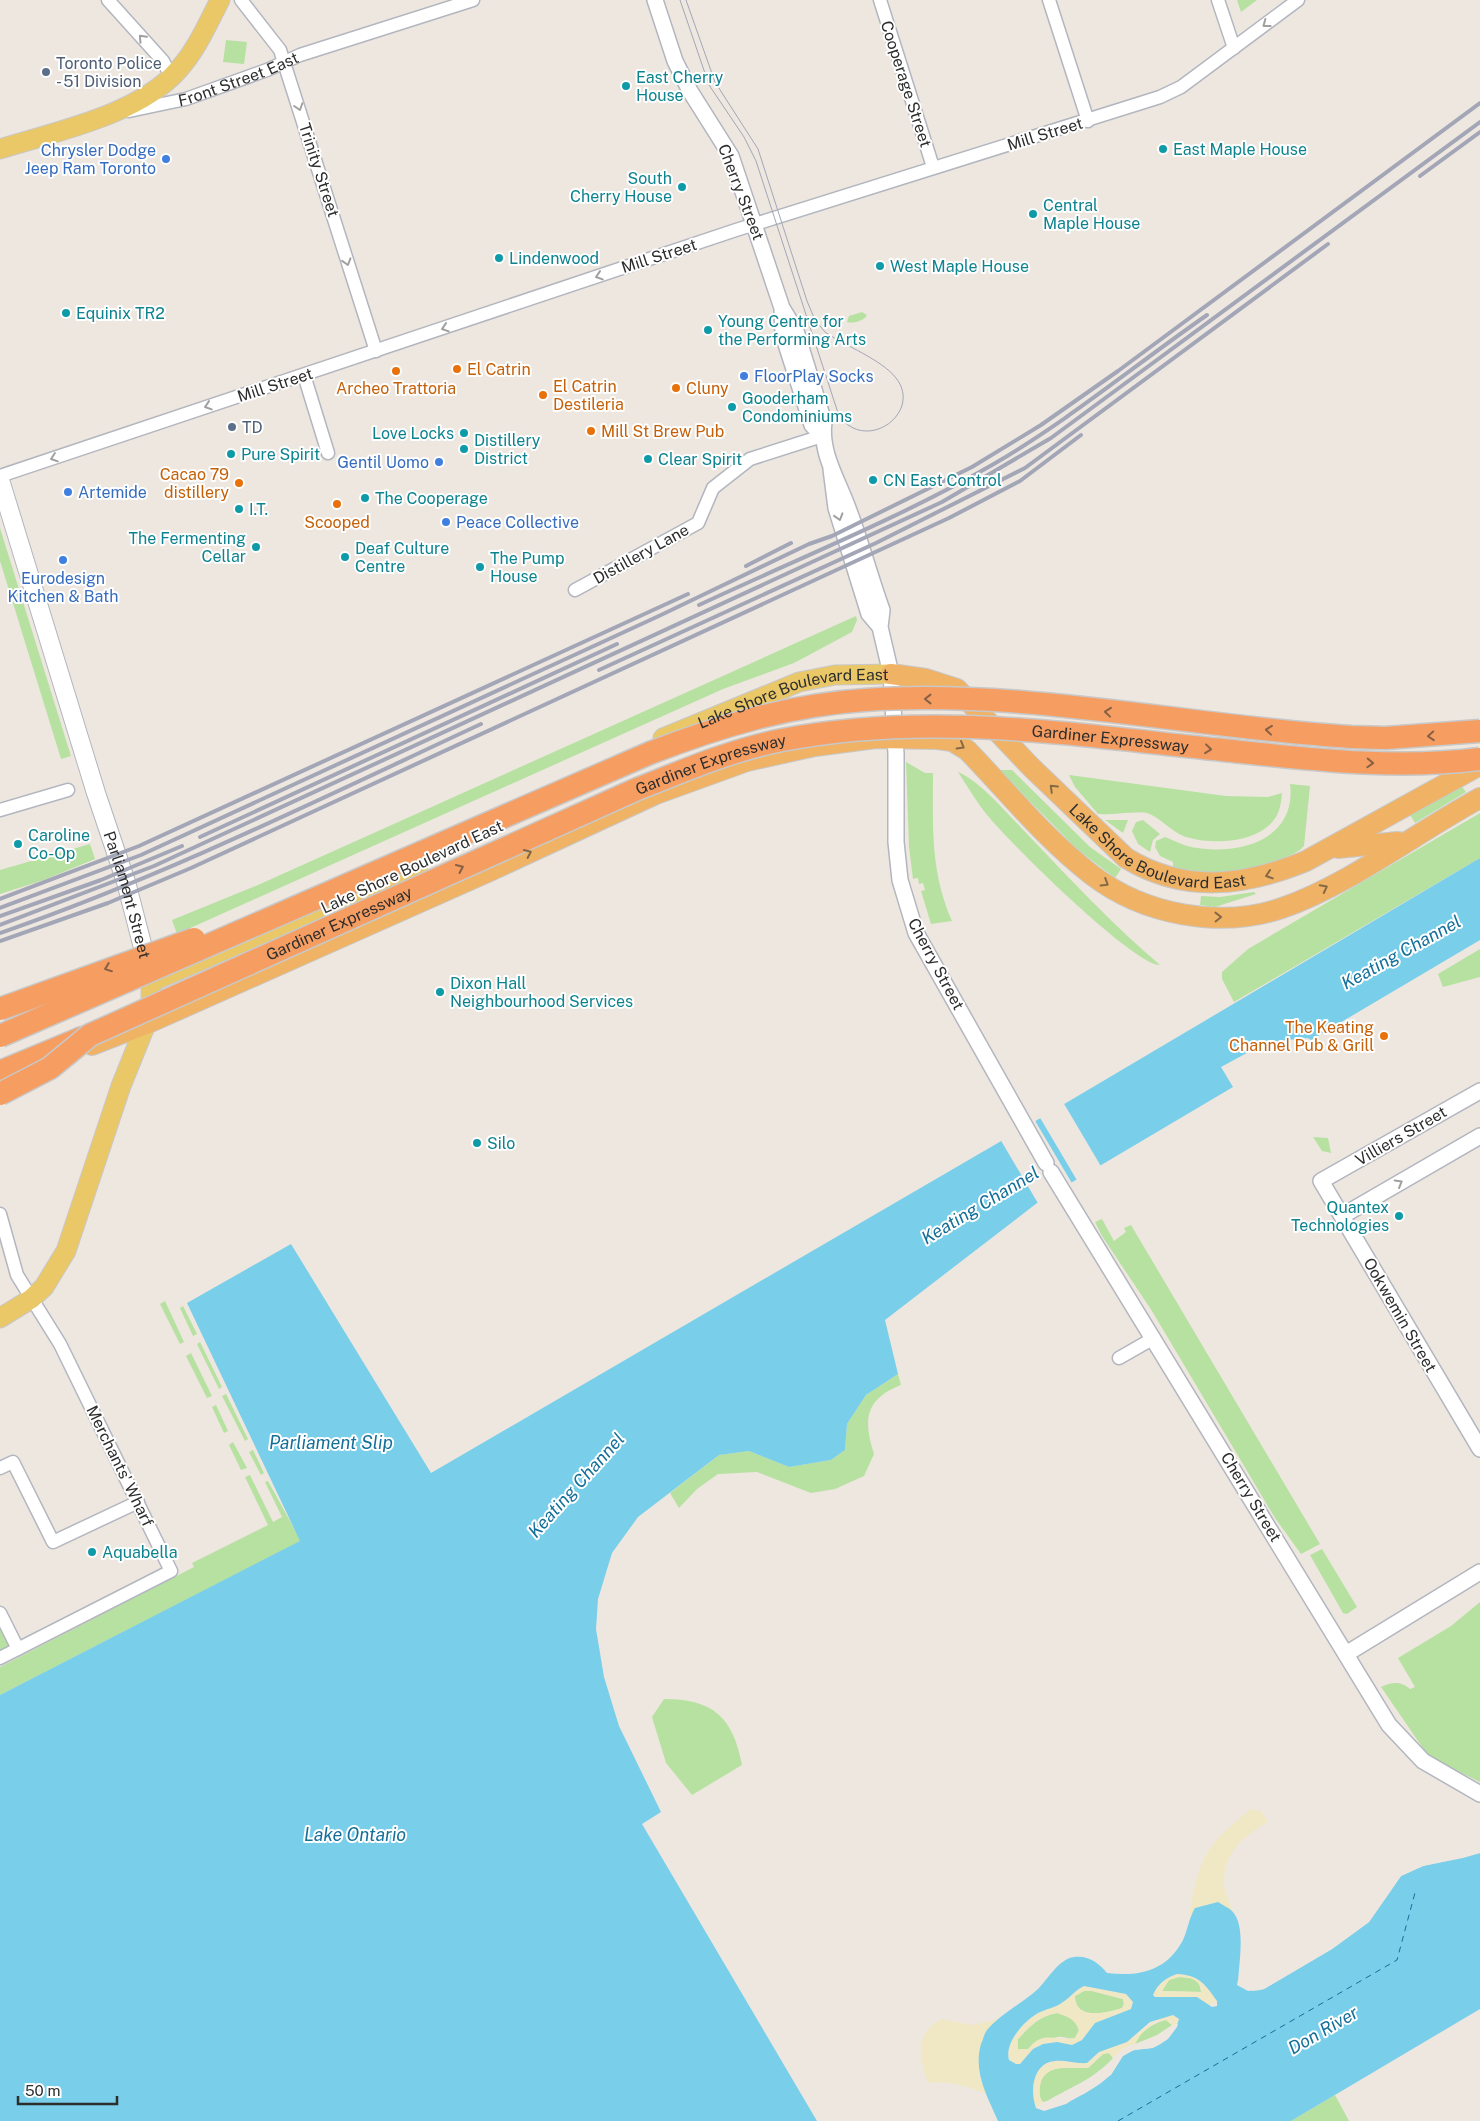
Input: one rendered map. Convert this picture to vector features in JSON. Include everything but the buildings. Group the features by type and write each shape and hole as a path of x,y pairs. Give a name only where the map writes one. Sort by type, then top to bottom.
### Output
{"highway":[{"name":"Lake Shore Boulevard East","path":"891,674 926,679 957,689 1040,776 1126,858 1143,868 1179,880 1239,882 1283,870 1329,849 1480,765"},
{"name":"Gardiner Expressway","path":"0,1036 658,750 737,722 828,704 893,699 974,700 1351,737 1386,738 1480,731"},
{"name":"Gardiner Expressway","path":"0,1072 90,1035 636,790 701,763 781,740 844,730 886,727 986,727 1042,731 1314,760 1426,763 1480,759"},
{"name":"Lake Shore Boulevard East","path":"0,1082 146,1024 492,870 656,794 746,761 815,746 896,738 952,741 967,750 1039,827 1094,876 1131,899 1170,912 1190,916 1229,917 1280,908 1348,876 1480,798"},
{"path":"1329,849 1406,841"},
{"path":"0,1009 191,939 256,926"},
{"path":"0,1046 150,982"},
{"path":"0,1094 50,1068 90,1035"}],"main road":[{"path":"100,117 148,95 172,77 194,49 220,0"},
{"name":"Front Street East","path":"0,149 100,117"},
{"name":"Parliament Street","path":"0,478 96,793 126,882 140,932 150,982 151,1000 146,1024 121,1086 66,1251 52,1277 31,1299 0,1318"},
{"name":"Lake Shore Boulevard East","path":"150,982 298,920 484,837 600,768 706,718 778,689 816,677 891,674"}],"street":[{"path":"108,0 163,61 172,77"},
{"name":"Trinity Street","path":"241,0 276,44 284,60 376,351"},
{"name":"Front Street East","path":"100,117 186,99 267,70 284,60 473,0"},
{"name":"Cherry Street","path":"655,0 675,61 690,91 731,156 782,308 783,335 812,425 822,436 831,469 836,508 869,614 880,627 891,674 896,738 896,842 900,880 907,909 916,932 1019,1118 1078,1218 1154,1338 1389,1725 1423,1761 1479,1794"},
{"name":"Cooperage Street","path":"880,0 933,167"},
{"path":"1049,0 1088,121"},
{"path":"1218,0 1234,48"},
{"name":"Mill Street","path":"0,478 755,225 933,167 1088,121 1169,93 1234,48 1298,0"},
{"path":"304,375 328,453"},
{"name":"Distillery Lane","path":"575,590 698,523 703,516 706,501 713,488 750,459 822,436"},
{"path":"0,810 68,790"},
{"name":"Villiers Street","path":"1322,1181 1480,1091"},
{"path":"1342,1216 1480,1136"},
{"name":"Ookwemin Street","path":"1322,1181 1480,1449"},
{"name":"Merchants' Wharf","path":"0,1214 17,1275 60,1344 171,1571 0,1658"},
{"path":"1119,1358 1154,1338"},
{"path":"0,1468 13,1462 53,1542 138,1502"},
{"path":"1346,1654 1480,1572"},
{"path":"0,1613 18,1649"}],"green space":[{"path":"1237,0 1257,0 1241,12"},
{"path":"226,40 247,42 244,64 223,62"},
{"path":"862,312 867,315 863,319 847,322 849,316"},
{"path":"0,528 71,756 61,759 0,561"},
{"path":"856,616 857,620 852,632 794,663 723,689 177,934 172,920 258,885"},
{"path":"906,762 925,773 933,773 933,830 936,866 952,921 931,924 921,891 925,890 923,883 919,884 918,878 913,879 909,847"},
{"path":"999,770 1012,770 1090,847 1121,869 1115,878 1077,849"},
{"path":"958,772 986,792 1125,934 1160,965 1146,960 1099,925 1045,875 988,816"},
{"path":"1069,775 1226,796 1268,797 1282,793 1281,804 1273,821 1255,834 1233,840 1196,840 1181,835 1147,813 1098,814 1075,787"},
{"path":"1290,784 1310,786 1304,846 1285,857 1254,868 1238,871 1206,872 1173,867 1173,862 1160,856 1155,847 1156,841 1165,837 1189,846 1215,849 1232,849 1263,839 1276,830 1285,818 1290,803"},
{"path":"1460,784 1466,792 1415,823 1409,813"},
{"path":"1480,813 1480,858 1234,1002 1222,979 1222,972 1248,949"},
{"path":"1105,820 1128,820 1123,833"},
{"path":"1143,820 1160,834 1153,840 1150,852 1138,844 1132,831 1136,822"},
{"path":"90,844 95,859 44,880 0,894 0,870"},
{"path":"1254,892 1256,894 1215,907 1200,905 1201,896 1220,897"},
{"path":"1480,949 1480,977 1443,987 1438,974"},
{"path":"1313,1137 1328,1138 1331,1153 1322,1151"},
{"path":"1102,1219 1114,1241 1126,1232 1124,1228 1131,1225 1320,1544 1301,1554 1275,1518 1152,1311 1102,1236 1095,1222"},
{"path":"165,1301 184,1342 180,1344 160,1304"},
{"path":"183,1306 197,1334 193,1336 180,1308"},
{"path":"200,1342 222,1387 219,1389 197,1344"},
{"path":"191,1353 212,1396 207,1398 186,1356"},
{"path":"898,1374 901,1385 880,1397 870,1412 868,1421 874,1454 864,1476 835,1489 811,1493 757,1472 718,1474 697,1489 679,1508 670,1493 719,1455 749,1451 789,1467 831,1460 845,1450 847,1424 866,1395"},
{"path":"226,1394 248,1439 245,1441 222,1396"},
{"path":"216,1405 228,1431 224,1433 212,1407"},
{"path":"233,1442 247,1468 241,1470 229,1445"},
{"path":"253,1450 264,1473 261,1475 249,1452"},
{"path":"250,1475 273,1522 282,1517 265,1482 268,1481 301,1541 0,1695 0,1667 194,1567 192,1563 268,1525 245,1477"},
{"path":"1322,1549 1357,1607 1347,1614 1343,1613 1310,1555"},
{"path":"1480,1602 1480,1782 1429,1757 1381,1687 1396,1683 1410,1689 1415,1687 1398,1658 1451,1626"},
{"path":"0,1621 12,1645 0,1651"},
{"path":"664,1699 696,1703 708,1707 718,1714 733,1734 742,1765 692,1795 666,1763 652,1717"},
{"path":"1179,1977 1192,1978 1199,1982 1201,1992 1162,1991 1169,1980"},
{"path":"1084,1991 1092,1991 1123,1999 1124,2004 1122,2008 1108,2012 1086,2012 1076,2004 1075,1996"},
{"path":"1057,2013 1068,2017 1076,2023 1079,2030 1075,2038 1058,2037 1033,2048 1018,2049 1018,2039 1031,2026 1045,2016"},
{"path":"1166,2020 1172,2025 1157,2035 1135,2044 1140,2035 1148,2028"},
{"path":"1109,2053 1113,2058 1098,2072 1043,2102 1040,2095 1040,2086 1047,2073 1059,2068 1088,2068 1103,2054"},
{"path":"1335,2095 1349,2121 1291,2121"}],"sand":[{"path":"1251,1809 1261,1811 1268,1822 1251,1833 1237,1846 1228,1862 1224,1886 1233,1912 1218,1902 1195,1908 1189,1918 1196,1882 1206,1855 1223,1833"},
{"path":"1177,1974 1196,1978 1205,1985 1217,2001 1209,2005 1197,1997 1155,1997 1153,1994 1157,1987 1163,1981","holes":["1179,1977 1190,1978 1196,1981 1202,1990 1201,1992 1162,1991 1169,1980"]},
{"path":"1084,1986 1126,1994 1133,2002 1131,2009 1090,2029 1082,2040 1072,2045 1056,2042 1043,2044 1033,2049 1020,2064 1009,2060 1008,2053 1012,2040 1027,2021 1038,2013 1060,2004","holes":["1084,1991 1092,1991 1123,1999 1124,2004 1122,2008 1108,2012 1086,2012 1076,2004 1075,1996","1057,2013 1068,2017 1076,2024 1079,2031 1075,2038 1045,2038 1040,2039 1028,2049 1018,2049 1018,2039 1031,2026 1045,2016"]},
{"path":"1173,2015 1179,2019 1178,2024 1172,2025 1166,2020 1155,2022 1141,2034 1135,2044 1124,2048 1113,2058 1109,2053 1103,2054 1088,2068 1059,2068 1047,2073 1043,2078 1039,2093 1043,2102 1036,2108 1033,2097 1034,2080 1043,2066 1055,2061 1085,2062 1091,2060 1102,2050 1128,2041 1154,2022"},
{"path":"942,2019 972,2025 998,2019 986,2031 980,2078 987,2094 951,2083 928,2083 922,2065 921,2047 927,2031 933,2024"}],"water":[{"name":"Lake Ontario","path":"1480,858 1480,940 1311,1040 1308,1038 1267,1042 1221,1067 1233,1087 1037,1203 885,1320 898,1374 866,1395 847,1424 845,1450 831,1460 789,1467 749,1451 719,1455 638,1517 612,1553 598,1599 596,1629 604,1677 619,1726 661,1812 642,1824 817,2121 0,2121 0,1695 300,1541 187,1303 291,1244 431,1473 1044,1116"},
{"name":"Don River","path":"1480,1853 1480,2009 1291,2121 998,2121 982,2084 980,2074 979,2054 984,2035 993,2024 1038,1989 1063,1961 1074,1957 1084,1957 1097,1963 1107,1973 1130,1974 1151,1970 1169,1959 1176,1950 1183,1940 1195,1908 1218,1902 1232,1911 1237,1918 1239,1926 1241,1946 1238,1985 1251,1990 1264,1989 1332,1949 1369,1922 1401,1876 1423,1866","holes":["1177,1974 1191,1976 1201,1981 1217,2001 1217,2006 1212,2007 1197,1997 1155,1997 1153,1995 1157,1987 1169,1977","1084,1986 1126,1994 1133,2002 1131,2009 1095,2023 1082,2040 1072,2045 1057,2042 1043,2044 1033,2049 1020,2064 1009,2060 1009,2047 1021,2027 1038,2013 1060,2004","1173,2015 1179,2019 1173,2033 1165,2041 1151,2048 1133,2050 1126,2053 1110,2075 1086,2093 1064,2104 1043,2109 1036,2108 1033,2087 1041,2067 1055,2061 1087,2063 1099,2052 1127,2042 1150,2022"]}],"pier":[{"path":"1063,1102 1102,1168 1078,1182 1039,1116"},
{"path":"1034,1119 1073,1185 1039,1205 1000,1139"},
{"path":"1480,1850 1480,1853 1423,1866 1401,1876 1369,1922 1332,1949 1264,1989 1248,1991 1237,1985 1240,1978 1242,1987 1255,1989 1263,1986 1330,1947 1367,1920 1400,1874 1422,1863"},
{"path":"1175,2024 1178,2024 1177,2027 1168,2039 1153,2048 1134,2050 1123,2056 1111,2075 1066,2104 1044,2111 1036,2108 1038,2106 1044,2108 1065,2101 1109,2073 1121,2054 1133,2047 1152,2045 1166,2037"}],"ferry route":[{"path":"1118,2121 1397,1960 1416,1889"}],"tram line":[{"path":"680,0 709,85 744,137 756,161 839,416 851,427 864,431 876,430 888,424 897,415 902,404 902,391 896,378 889,371 825,332 815,320 807,301 758,149 715,82 686,0"}],"railway":[{"path":"0,908 141,855 661,615 809,544 832,536 972,467 1041,425 1118,371 1480,103"},
{"path":"0,925 154,866 942,502 1051,438 1480,122"},
{"path":"1420,176 1480,132"},
{"path":"599,670 876,543 1025,468 1328,244"},
{"path":"699,605 884,521 992,465 1048,430 1207,315"},
{"path":"0,941 108,903 191,868 949,518 1020,481 1081,435"},
{"path":"746,566 791,543"},
{"path":"0,899 139,846 688,594"},
{"path":"200,837 617,644"},
{"path":"0,933 122,887 243,835 481,724"},
{"path":"0,916 101,880 182,846"}],"place":[{"name":"Toronto Police - 51 Division","path":"46,72"},
{"name":"East Cherry House","path":"626,86"},
{"name":"East Maple House","path":"1163,149"},
{"name":"Chrysler Dodge Jeep Ram Toronto","path":"166,159"},
{"name":"South Cherry House","path":"682,187"},
{"name":"Central Maple House","path":"1033,214"},
{"name":"Lindenwood","path":"499,258"},
{"name":"West Maple House","path":"880,266"},
{"name":"Equinix TR2","path":"66,313"},
{"name":"Young Centre for the Performing Arts","path":"708,330"},
{"name":"El Catrin","path":"457,369"},
{"name":"Archeo Trattoria","path":"396,371"},
{"name":"FloorPlay Socks","path":"744,376"},
{"name":"Cluny","path":"676,388"},
{"name":"El Catrin Destileria","path":"543,395"},
{"name":"Gooderham Condominiums","path":"732,407"},
{"name":"TD","path":"232,427"},
{"name":"Mill St Brew Pub","path":"591,431"},
{"name":"Love Locks","path":"464,433"},
{"name":"Distillery District","path":"464,449"},
{"name":"Pure Spirit","path":"231,454"},
{"name":"Clear Spirit","path":"648,459"},
{"name":"Gentil Uomo","path":"439,462"},
{"name":"CN East Control","path":"873,480"},
{"name":"Cacao 79 distillery","path":"239,483"},
{"name":"Artemide","path":"68,492"},
{"name":"The Cooperage","path":"365,498"},
{"name":"Scooped","path":"337,504"},
{"name":"I.T.","path":"239,509"},
{"name":"Peace Collective","path":"446,522"},
{"name":"The Fermenting Cellar","path":"256,547"},
{"name":"Deaf Culture Centre","path":"345,557"},
{"name":"Eurodesign Kitchen & Bath","path":"63,560"},
{"name":"The Pump House","path":"480,567"},
{"name":"Caroline Co-Op","path":"18,844"},
{"name":"Dixon Hall Neighbourhood Services","path":"440,992"},
{"name":"The Keating Channel Pub & Grill","path":"1384,1036"},
{"name":"Silo","path":"477,1143"},
{"name":"Quantex Technologies","path":"1399,1216"},
{"name":"Aquabella","path":"92,1552"}],"water label":[{"name":"Keating Channel","path":"1401,952"},
{"name":"Keating Channel","path":"980,1205"},
{"name":"Parliament Slip","path":"331,1442"},
{"name":"Keating Channel","path":"576,1485"}]}
